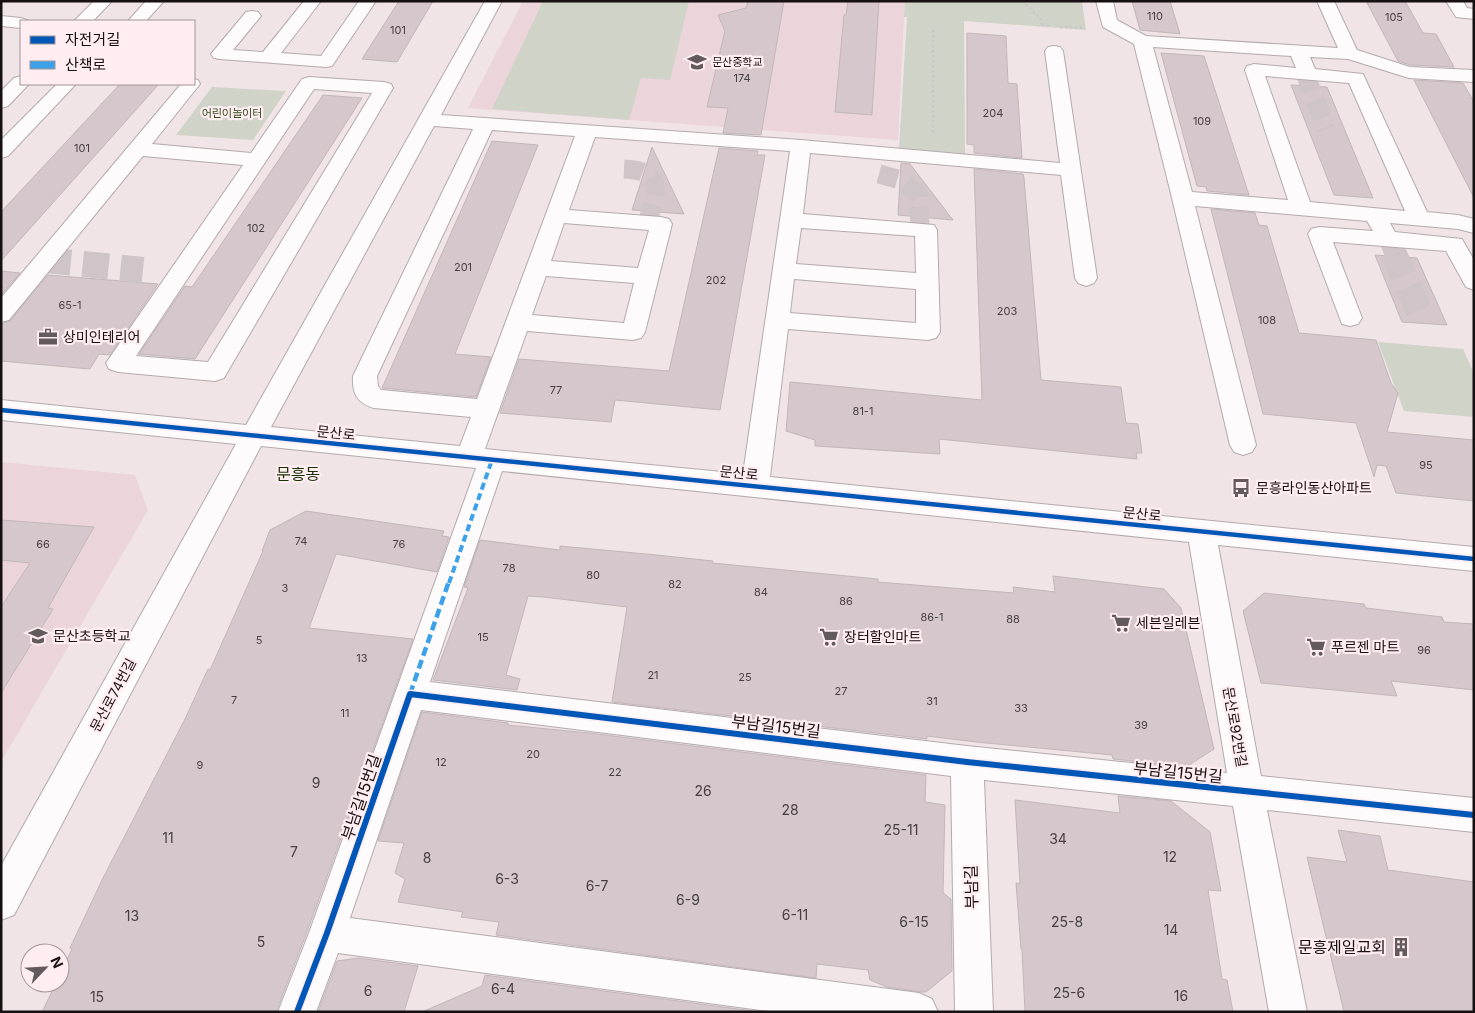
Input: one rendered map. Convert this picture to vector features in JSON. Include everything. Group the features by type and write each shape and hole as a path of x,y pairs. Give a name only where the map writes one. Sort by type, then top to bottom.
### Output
{"street":[{"path":"84,20 104,1"},
{"path":"137,20 156,1"},
{"path":"268,58 313,1"},
{"path":"252,16 220,54 326,62 368,1"},
{"name":"문산로74번길","path":"1,902 253,436 494,1"},
{"path":"1104,1 1108,23 1142,41 1350,54 1409,72 1474,76"},
{"path":"1325,1 1350,54"},
{"path":"1463,10 1474,31"},
{"path":"2,14 20,23"},
{"path":"1142,41 1183,198 1243,445"},
{"path":"1054,51 1086,278"},
{"path":"1298,51 1308,74"},
{"path":"1301,208 1254,70 1356,78 1419,218"},
{"path":"1,102 20,83"},
{"path":"309,83 384,88 215,372 118,363 257,160 309,83"},
{"path":"1,152 65,85"},
{"path":"1,314 190,85"},
{"path":"428,120 801,146 1071,170"},
{"path":"485,124 365,376 365,389 374,399 486,409"},
{"path":"410,694 481,459 486,409 587,131"},
{"path":"755,486 801,146"},
{"path":"137,149 257,160"},
{"path":"1183,198 1419,218 1458,222 1474,226"},
{"path":"1375,214 1388,239"},
{"path":"518,322 633,332 661,224 557,216"},
{"path":"778,320 928,332 926,230 791,220"},
{"path":"1350,318 1319,234 1454,244 1474,282"},
{"path":"538,268 648,276"},
{"path":"784,271 927,282"},
{"name":"문산로","path":"1,410 1474,558"},
{"name":"문산로92번길","path":"1201,531 1246,791 1288,1012"},
{"name":"부남길15번길","path":"297,1012 327,933 410,694 967,762 1474,815"},
{"name":"부남길","path":"967,762 974,1012"},
{"path":"327,933 919,1012"}],"path":[{"path":"1026,4 1041,20"},
{"path":"933,30 933,158"}],"shaded area":[{"name":"문산중학교","path":"523,1 905,1 898,140 468,108"},
{"name":"문산초등학교","path":"1,462 135,475 148,510 1,762"}],"green space":[{"path":"543,1 689,1 670,80 641,78 629,120 492,109"},
{"path":"905,1 1082,1 1086,30 964,21 965,154 899,148 907,17 904,17"},
{"name":"어린이놀이터","path":"212,87 286,91 253,140 176,135"},
{"path":"1378,342 1463,349 1474,373 1474,417 1404,411"}],"building":[{"path":"399,1 433,1 397,62 362,59"},
{"path":"748,1 784,1 761,135 723,133 728,108 707,107 725,31 718,15 746,8"},
{"path":"848,1 879,1 872,115 835,112 844,15 846,15"},
{"path":"1132,1 1170,1 1180,34 1140,30"},
{"path":"1366,1 1405,1 1423,33 1436,34 1454,67 1410,65 1398,61"},
{"path":"967,33 1006,36 1008,83 1017,84 1022,158 974,153 974,145 967,144"},
{"path":"1161,53 1204,56 1249,195 1207,191 1206,187 1197,186"},
{"path":"1414,80 1463,83 1474,102 1474,198"},
{"path":"119,85 158,85 1,261 1,212"},
{"path":"1291,85 1327,87 1373,198 1334,195"},
{"path":"323,95 362,98 195,359 139,354 185,286 192,287"},
{"path":"492,141 538,145 455,354 491,357 476,397 382,388"},
{"path":"652,147 684,214 632,210"},
{"path":"719,148 758,151 757,155 765,155 720,410 615,400 611,422 500,413 519,359 669,371"},
{"path":"901,163 910,164 953,220 898,215"},
{"path":"974,169 1023,174 1041,380 1121,387 1126,423 1138,424 1142,453 1136,453 1137,459 939,439 940,454 815,446 815,440 786,431 790,382 982,400"},
{"path":"1211,209 1255,213 1259,225 1267,226 1299,333 1376,340 1391,383 1398,393 1387,432 1474,440 1474,501 1396,493 1386,466 1377,465 1374,477 1356,423 1263,414"},
{"path":"1375,255 1417,258 1447,325 1402,322"},
{"path":"1,271 20,273 1,295"},
{"path":"48,275 158,284 110,355 99,354 90,369 1,361 1,324 10,321"},
{"path":"306,511 444,531 442,536 449,537 437,572 336,554 309,628 413,639 307,932 276,1012 42,1012 51,993 70,993 70,953 72,949 70,948 103,878 184,721 208,669 210,670 263,551 270,530"},
{"path":"1,520 94,527 48,608 53,609 1,693 1,607 30,563 1,560"},
{"path":"480,540 560,550 560,546 657,555 713,561 712,563 878,579 878,582 1014,593 1013,587 1055,592 1053,576 1164,589 1181,608 1214,749 1186,767 1113,759 1112,755 927,736 927,739 612,702 627,607 543,597 528,596 506,675 520,679 517,690 433,680 468,588 464,587"},
{"name":"푸르젠 마트","path":"1264,593 1364,604 1366,608 1442,617 1444,622 1474,624 1474,690 1391,681 1397,696 1261,683 1243,611"},
{"path":"422,712 508,723 508,725 589,733 926,775 925,802 945,805 943,893 951,899 952,971 926,992 922,992 887,987 870,980 868,970 817,964 816,978 496,935 499,922 461,917 463,912 398,902 405,879 395,873 404,843 378,841"},
{"path":"1118,796 1171,801 1210,832 1221,891 1208,890 1222,979 1227,980 1233,1012 1025,1012 1016,883 1020,884 1015,800 1120,813"},
{"name":"문흥제일교회","path":"1338,830 1380,836 1388,870 1474,882 1474,1012 1344,1012 1307,857 1347,862"},
{"path":"358,958 418,966 404,1012 318,1012 337,961"},
{"path":"485,975 760,1012 422,1012 482,986"}],"tunnel":[{"path":"1305,73 1326,129"},
{"path":"624,169 647,174 655,185 654,202 647,223"},
{"path":"879,174 901,180 919,195 920,229"},
{"path":"1388,239 1394,253"},
{"path":"1393,252 1423,320"},
{"path":"45,260 143,270"}],"marked path":[{"path":"410,694 492,460"}],"cycle path":[{"path":"1,410 1474,559"},
{"path":"297,1012 327,933 410,694 967,762 1474,815"}],"place":[{"name":"문산중학교","path":"697,62"},
{"name":"상미인테리어","path":"48,337"},
{"name":"문흥라인동산아파트","path":"1241,488"},
{"name":"세븐일레븐","path":"1121,623"},
{"name":"문산초등학교","path":"38,636"},
{"name":"장터할인마트","path":"829,637"},
{"name":"푸르젠 마트","path":"1316,647"},
{"name":"문흥제일교회","path":"1401,947"}],"district":[{"name":"문흥동","path":"298,474"}]}
